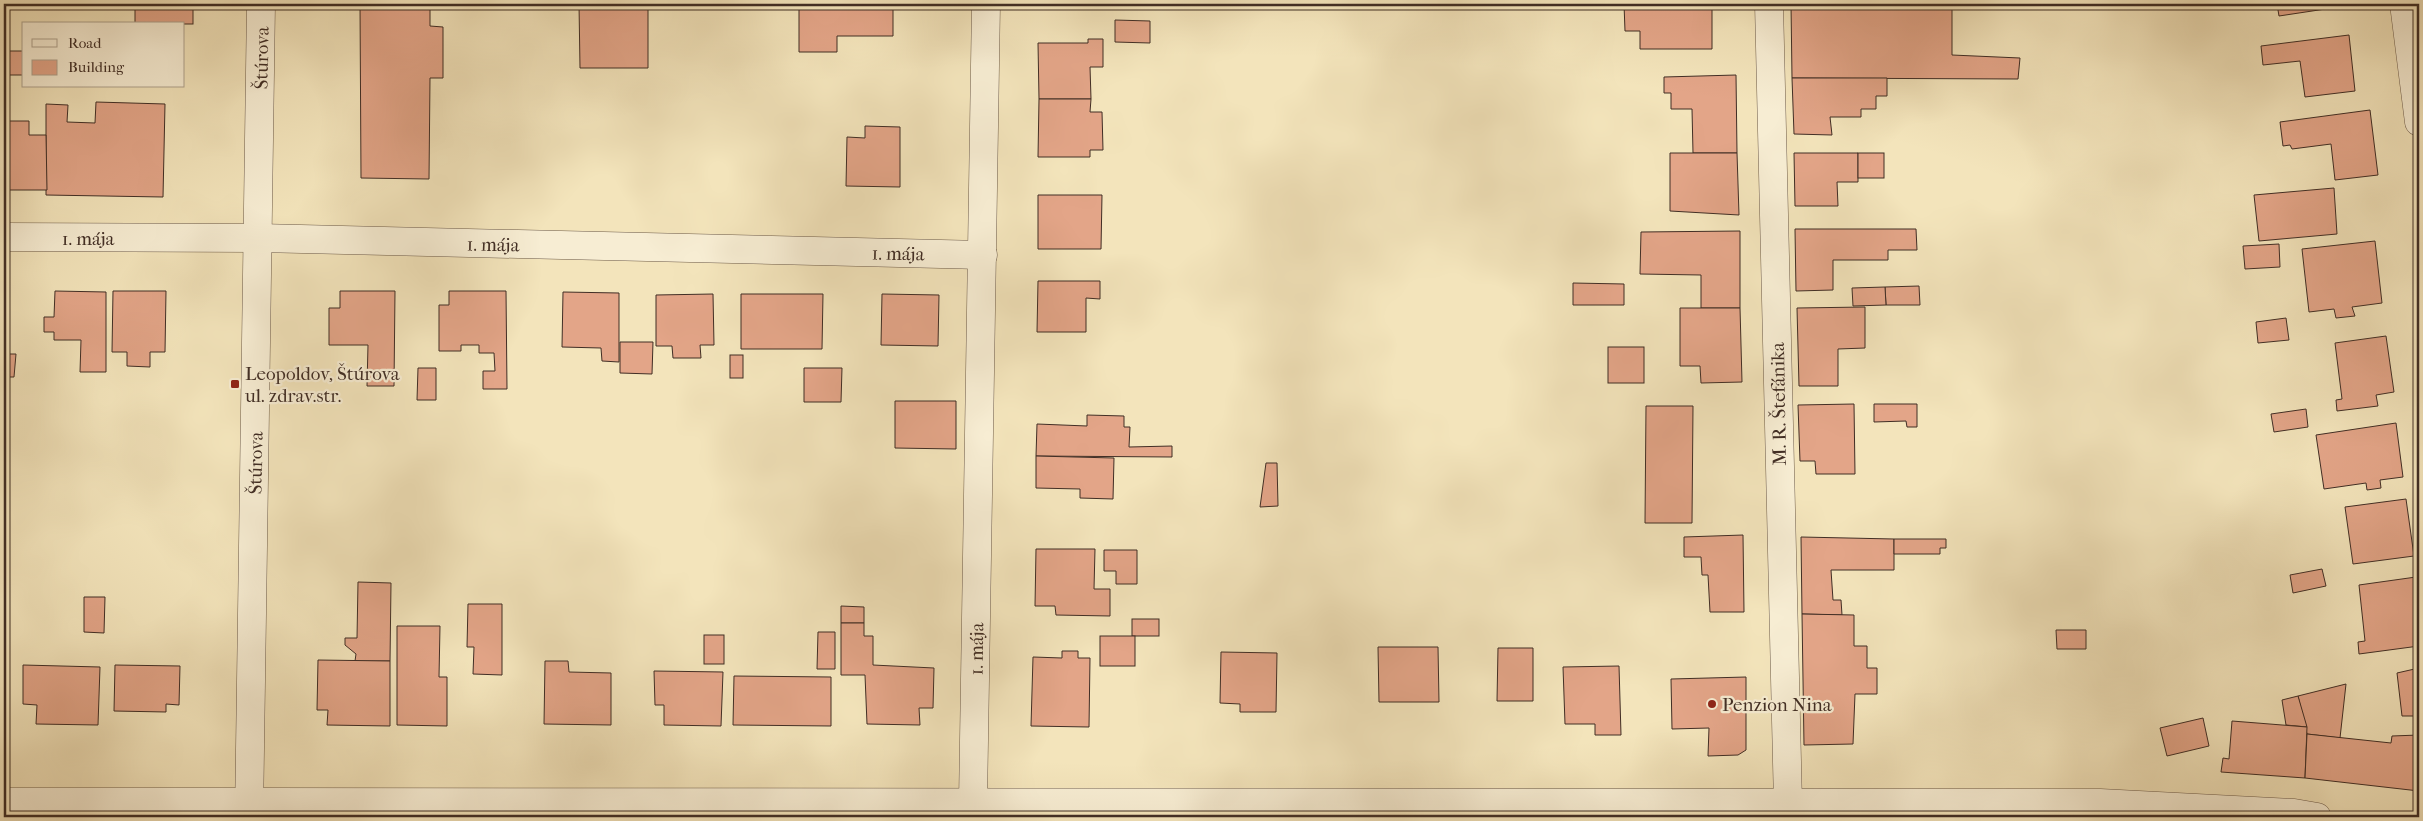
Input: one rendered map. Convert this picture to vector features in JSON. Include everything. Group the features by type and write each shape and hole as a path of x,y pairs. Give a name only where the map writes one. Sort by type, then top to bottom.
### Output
{"street":[{"name":"Štúrova","path":"249,809 261,4"},
{"name":"1. mája","path":"974,802 986,4"},
{"name":"M. R. Štefánika","path":"1769,4 1788,804"},
{"path":"2404,4 2419,122"},
{"name":"1. mája","path":"4,237 259,238 983,255"},
{"path":"4,802 249,809 766,810 974,802 2100,803 2294,813 2317,817"}],"building":[{"path":"135,4 193,4 193,24 185,24 185,22 135,22"},
{"path":"360,4 430,4 430,26 443,27 443,78 430,78 429,179 361,178"},
{"path":"579,4 648,4 648,68 580,68"},
{"path":"1624,4 1712,4 1712,49 1640,49 1640,31 1625,31"},
{"path":"1791,4 1952,4 1952,55 2020,58 2018,79 1792,78"},
{"path":"2277,4 2331,4 2332,8 2279,16"},
{"path":"799,5 893,5 893,36 837,36 837,52 799,52"},
{"path":"1115,20 1150,21 1150,43 1115,42"},
{"path":"2349,35 2355,91 2305,97 2300,61 2263,65 2261,46"},
{"path":"1088,39 1103,39 1103,67 1090,67 1091,99 1039,99 1038,43 1088,43"},
{"path":"4,51 22,51 22,75 4,75"},
{"path":"1736,75 1737,153 1693,153 1692,109 1671,109 1671,93 1664,93 1664,77"},
{"path":"1792,78 1887,78 1887,96 1876,96 1876,109 1861,109 1861,117 1830,117 1832,135 1794,134"},
{"path":"1039,99 1091,99 1090,112 1102,112 1103,150 1090,150 1090,157 1038,157"},
{"path":"96,102 165,104 163,197 46,195 46,104 68,105 67,122 95,123"},
{"path":"2370,110 2378,175 2335,180 2331,144 2292,149 2290,145 2283,146 2280,122"},
{"path":"4,121 29,121 29,135 46,135 47,190 4,190"},
{"path":"865,126 900,127 900,187 846,186 847,137 865,138"},
{"path":"1670,153 1737,153 1739,215 1670,211"},
{"path":"1794,153 1858,153 1858,182 1837,182 1838,206 1795,206"},
{"path":"1858,153 1884,153 1884,178 1858,178"},
{"path":"2334,188 2337,234 2259,241 2254,195"},
{"path":"1038,195 1102,195 1101,249 1038,249"},
{"path":"1795,229 1916,229 1917,250 1888,250 1888,260 1833,260 1833,290 1796,291"},
{"path":"1740,231 1740,308 1701,308 1701,275 1640,274 1641,232"},
{"path":"2375,241 2382,303 2352,307 2355,316 2336,318 2334,309 2309,312 2302,249"},
{"path":"2279,244 2280,267 2245,269 2243,246"},
{"path":"1038,281 1100,281 1100,299 1086,298 1086,332 1037,332"},
{"path":"1573,283 1624,284 1624,305 1573,305"},
{"path":"1919,286 1920,305 1886,305 1885,287"},
{"path":"1885,287 1886,305 1853,306 1852,288"},
{"path":"55,291 106,292 106,372 80,372 81,340 54,340 54,332 44,332 44,317 54,317"},
{"path":"113,291 166,291 165,352 150,352 150,367 127,366 127,352 112,352"},
{"path":"340,291 395,291 394,386 367,386 368,345 329,345 329,308 340,308"},
{"path":"449,291 506,291 507,389 483,389 483,371 495,371 494,353 479,353 479,345 461,345 461,351 439,351 439,305 449,305"},
{"path":"563,292 619,293 619,362 602,361 601,348 562,347"},
{"path":"713,294 714,345 700,345 701,358 673,358 672,346 656,346 656,295"},
{"path":"741,294 823,294 822,349 741,349"},
{"path":"882,294 939,295 938,346 881,345"},
{"path":"1865,307 1865,348 1838,349 1838,386 1799,386 1797,308"},
{"path":"1680,308 1740,308 1742,382 1701,383 1700,366 1680,366"},
{"path":"2286,318 2289,340 2258,343 2256,322"},
{"path":"2386,336 2394,392 2376,395 2378,406 2337,411 2336,400 2342,399 2335,343"},
{"path":"620,342 653,342 652,374 620,373"},
{"path":"1608,347 1644,347 1644,383 1608,383"},
{"path":"4,354 16,354 14,377 4,377"},
{"path":"730,355 743,355 743,378 730,378"},
{"path":"418,368 436,368 436,400 417,400"},
{"path":"804,368 842,368 841,402 804,402"},
{"path":"895,401 956,401 956,449 895,448"},
{"path":"1854,404 1855,474 1816,474 1815,461 1800,461 1798,405"},
{"path":"1874,404 1917,404 1917,427 1907,427 1906,421 1874,422"},
{"path":"1646,406 1693,406 1692,523 1645,523"},
{"path":"2306,409 2308,427 2274,432 2271,414"},
{"path":"1087,415 1124,416 1124,427 1130,427 1129,447 1172,446 1172,457 1036,456 1037,424 1087,426"},
{"path":"2396,423 2403,477 2380,480 2381,488 2367,490 2366,483 2324,489 2316,435"},
{"path":"1036,456 1114,458 1113,499 1080,498 1080,489 1036,488"},
{"path":"1266,463 1277,463 1278,506 1260,507"},
{"path":"2406,499 2414,556 2353,564 2345,507"},
{"path":"1743,535 1744,612 1710,612 1708,575 1702,575 1701,557 1684,557 1684,537"},
{"path":"1801,537 1894,539 1894,570 1831,570 1833,600 1841,600 1842,615 1802,614"},
{"path":"1894,539 1946,539 1946,548 1940,548 1940,554 1894,554"},
{"path":"1036,549 1095,549 1094,589 1110,589 1110,616 1056,615 1055,606 1035,606"},
{"path":"1104,550 1137,550 1137,584 1116,584 1116,571 1104,571"},
{"path":"2322,569 2326,586 2293,593 2290,575"},
{"path":"2416,577 2419,602 2419,646 2359,654 2358,642 2365,641 2359,585"},
{"path":"358,582 391,583 390,661 355,661 356,654 345,645 345,638 357,638"},
{"path":"84,597 105,597 104,633 84,632"},
{"path":"468,604 502,604 502,675 473,674 474,647 467,647"},
{"path":"841,606 864,607 864,623 841,623"},
{"path":"1802,614 1854,615 1854,646 1867,646 1867,668 1877,668 1877,694 1855,694 1853,744 1804,745"},
{"path":"1132,619 1159,619 1159,636 1132,636"},
{"path":"841,623 864,623 864,636 873,636 873,665 934,668 933,708 919,708 920,725 867,724 865,675 841,675"},
{"path":"397,626 440,626 439,677 447,677 447,726 397,725"},
{"path":"2056,630 2086,630 2086,649 2057,649"},
{"path":"818,632 835,632 835,669 817,669"},
{"path":"704,635 724,635 724,664 704,664"},
{"path":"1100,636 1135,636 1135,666 1100,666"},
{"path":"1378,647 1438,647 1439,702 1379,702"},
{"path":"1498,648 1533,648 1533,701 1497,701"},
{"path":"1062,651 1078,651 1078,658 1090,658 1089,727 1031,726 1033,657 1062,658"},
{"path":"1221,652 1277,653 1276,712 1240,712 1240,704 1220,703"},
{"path":"318,660 390,661 390,726 327,725 328,710 317,710"},
{"path":"545,661 568,661 569,672 611,673 611,725 544,724"},
{"path":"23,665 100,667 98,725 36,724 37,705 23,704"},
{"path":"115,665 180,666 179,705 166,704 166,712 114,711"},
{"path":"1619,666 1621,735 1595,735 1595,724 1565,724 1563,667"},
{"path":"2419,668 2419,716 2402,716 2397,673"},
{"path":"654,671 723,672 721,726 664,725 664,705 655,705"},
{"path":"734,676 831,677 831,726 733,725"},
{"path":"1746,677 1746,750 1738,755 1708,756 1709,728 1672,729 1671,679"},
{"path":"2346,684 2340,738 2307,734 2298,696"},
{"path":"2298,696 2307,727 2286,725 2282,700"},
{"path":"2203,718 2209,746 2167,756 2160,728"},
{"path":"2232,721 2307,727 2305,778 2221,772 2223,758 2229,759"},
{"path":"2307,734 2391,743 2392,736 2419,735 2419,791 2305,778"}],"place":[{"name":"Leopoldov, Štúrova ul. zdrav.str.","path":"235,384"},
{"name":"Penzion Nina","path":"1712,704"}]}
